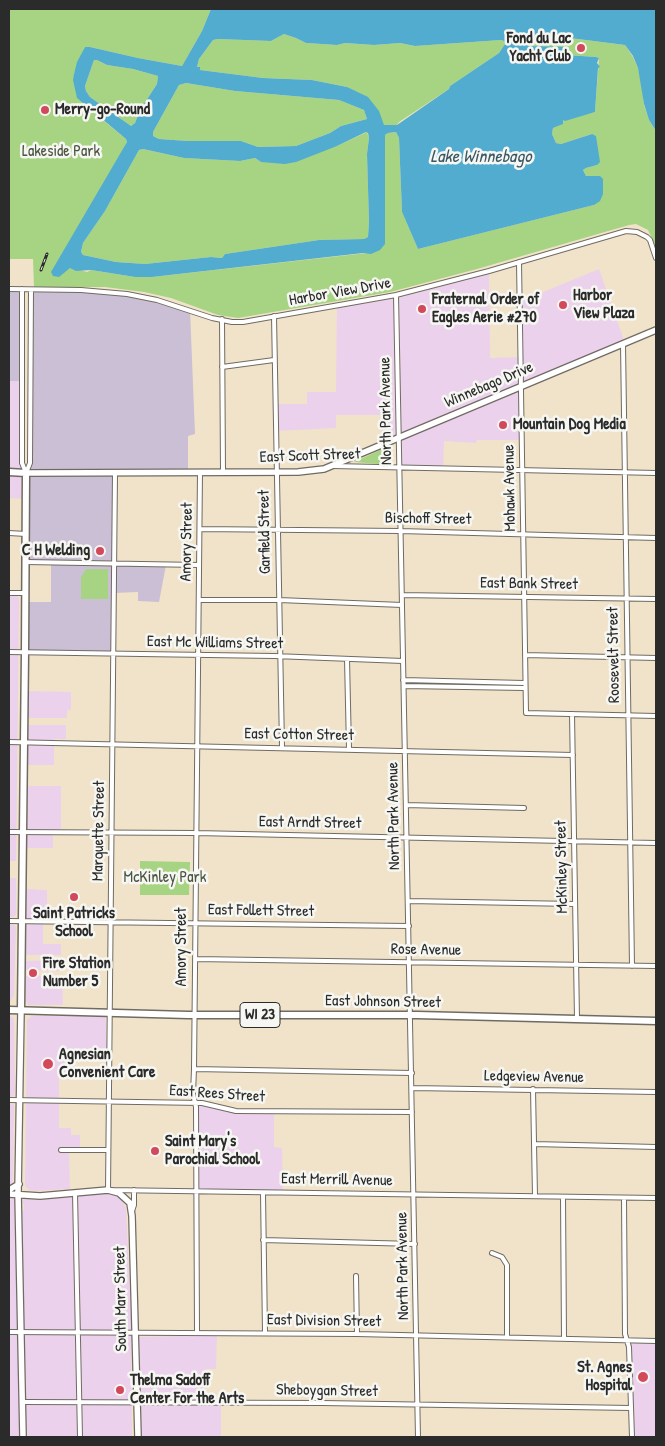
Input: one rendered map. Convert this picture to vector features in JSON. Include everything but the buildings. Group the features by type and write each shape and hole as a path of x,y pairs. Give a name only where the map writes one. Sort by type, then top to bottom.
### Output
{"main road":[{"name":"Winnebago Drive","path":"333,466 656,330"},
{"name":"East Scott Street","path":"26,473 276,472 315,471 333,466"},
{"path":"9,472 26,473 18,1183 24,1437"},
{"path":"9,1010 21,1010"},
{"name":"WI 23","path":"21,1010 110,1014"},
{"name":"East Johnson Street","path":"110,1014 411,1016 656,1021"},
{"path":"9,1190 18,1183"},
{"path":"18,1183 25,1192 34,1196"},
{"path":"108,1190 126,1198 130,1203 132,1211"},
{"name":"East Merrill Avenue","path":"9,1194 34,1196 108,1190"},
{"name":"South Marr Street","path":"132,1211 138,1437"}],"street":[{"name":"Harbor View Drive","path":"9,289 81,290 127,294 158,301 212,318 243,322 396,295 629,231 640,233 648,238 656,258"},
{"name":"Mohawk Avenue","path":"519,262 522,386 524,685 526,713 572,714"},
{"path":"22,289 22,463 26,473"},
{"path":"26,473 30,463 31,290"},
{"name":"North Park Avenue","path":"396,295 418,1437"},
{"name":"Garfield Street","path":"274,316 282,747"},
{"path":"222,319 223,471"},
{"name":"Roosevelt Street","path":"623,344 632,966"},
{"path":"222,367 274,360"},
{"name":"East Scott Street","path":"333,466 656,473"},
{"name":"Amory Street","path":"197,1332 194,923 200,472"},
{"name":"Marquette Street","path":"108,1190 115,473"},
{"name":"Bischoff Street","path":"200,530 400,531 656,538"},
{"path":"9,533 26,534"},
{"path":"26,562 199,565"},
{"path":"9,593 25,594"},
{"name":"East Bank Street","path":"402,595 656,599"},
{"path":"199,600 279,600 402,605"},
{"name":"East Mc Williams Street","path":"9,652 403,661"},
{"path":"525,655 656,658"},
{"path":"347,659 349,749"},
{"path":"403,680 524,685"},
{"path":"404,686 524,685"},
{"path":"572,714 656,716"},
{"name":"McKinley Street","path":"572,714 577,1019"},
{"name":"East Cotton Street","path":"9,742 573,755"},
{"path":"406,805 524,808"},
{"name":"East Arndt Street","path":"9,832 196,833 656,843"},
{"path":"408,901 575,904"},
{"name":"East Follett Street","path":"9,921 409,926"},
{"name":"Rose Avenue","path":"195,959 656,966"},
{"path":"194,1069 412,1073"},
{"name":"Ledgeview Avenue","path":"412,1088 656,1092"},
{"path":"534,1089 535,1196"},
{"name":"East Rees Street","path":"9,1100 195,1103 214,1104 236,1111 412,1112"},
{"path":"534,1144 656,1147"},
{"path":"61,1150 108,1150"},
{"name":"East Merrill Avenue","path":"108,1190 656,1198"},
{"name":"South Marr Street","path":"132,1211 134,1190"},
{"path":"263,1192 265,1333"},
{"path":"75,1193 80,1437"},
{"path":"563,1197 564,1338"},
{"path":"624,1198 626,1340 629,1347 632,1437"},
{"path":"263,1240 415,1244"},
{"path":"492,1253 502,1257 507,1265 507,1337"},
{"path":"356,1276 357,1334"},
{"name":"East Division Street","path":"9,1332 357,1334 656,1341"},
{"name":"Sheboygan Street","path":"23,1402 631,1408"}],"shaded area":[{"path":"599,269 625,343 522,386 522,440 477,440 476,443 444,441 443,469 399,468 399,438 382,445 381,415 336,415 336,428 275,431 275,404 307,404 307,392 336,392 337,306 396,295 489,271 490,358 521,357 519,302"},
{"path":"9,289 22,289 23,381 9,381"},
{"path":"31,290 127,294 190,310 195,434 188,436 188,472 115,473 114,563 166,565 159,602 138,601 138,592 114,593 113,654 25,653 25,602 51,602 51,563 26,562 26,473 30,472"},
{"path":"9,381 23,381 21,472 26,473 26,499 9,498"},
{"path":"9,596 17,596 19,599 16,861 9,861"},
{"path":"29,691 71,692 71,710 67,710 67,718 28,718"},
{"path":"28,725 66,725 66,739 54,739 54,765 28,765"},
{"path":"28,786 61,786 61,829 53,830 53,848 27,848"},
{"path":"9,878 16,878 16,915 13,917 9,916"},
{"path":"27,889 47,890 47,917 35,918 35,923 43,923 43,944 61,944 61,955 26,955"},
{"path":"9,924 16,927 14,996 9,1003"},
{"path":"60,960 59,971 26,970 26,961"},
{"path":"26,976 62,976 63,1005 28,1005 26,1001"},
{"path":"9,1016 13,1017 14,1020 15,1091 14,1096 11,1097 9,1097"},
{"path":"32,1016 103,1016 106,1018 107,1051 88,1051 87,1062 72,1060 72,1063 67,1063 66,1074 59,1074 59,1128 71,1128 71,1135 80,1135 80,1149 69,1149 70,1189 35,1191 29,1190 25,1186 27,1020"},
{"path":"9,1103 14,1105 13,1182 9,1187"},
{"path":"195,1103 236,1111 274,1111 274,1147 282,1148 283,1193 196,1192"},
{"path":"94,1193 115,1195 121,1199 126,1208 131,1316 132,1437 9,1437 9,1196 15,1197 15,1210 24,1210 22,1202 24,1198"},
{"path":"217,1335 216,1369 205,1369 205,1405 221,1405 221,1437 141,1437 138,1337"},
{"name":"St. Agnes Hospital","path":"627,1339 656,1341 656,1437 632,1437 629,1347"}],"green space":[{"name":"Lakeside Park","path":"9,9 211,9 202,31 182,66 85,47 74,74 93,112 126,139 127,142 67,269 70,267 87,272 91,270 135,277 152,277 367,253 385,244 385,135 396,132 399,138 402,212 418,249 594,205 600,176 586,176 583,170 597,165 592,134 561,144 556,143 552,134 553,128 562,124 562,120 595,112 599,58 566,55 565,48 528,46 525,42 528,39 549,38 570,38 625,45 633,57 642,85 644,105 649,120 656,131 656,247 648,230 636,224 629,225 390,292 238,318 218,315 171,298 144,292 105,287 34,287 33,259 9,259"},
{"path":"284,34 306,43 337,45 345,43 374,45 400,43 415,46 501,40 505,44 499,53 397,125 383,126 383,122 347,87 312,80 263,78 200,70 200,67 197,67 199,59 213,40 271,41"},
{"name":"Lakeside Park","path":"94,60 107,65 133,69 158,76 157,84 140,110 135,123 131,126 90,97 86,91 85,86"},
{"path":"186,83 235,91 339,100 364,110 367,119 341,126 330,133 296,146 258,147 241,141 188,141 159,139 153,136 153,132 179,85"},
{"name":"Lakeside Park","path":"367,132 369,138 367,154 369,222 368,237 364,239 319,240 225,254 222,258 211,257 145,264 116,262 83,255 81,252 83,243 105,211 139,150 143,149 184,158 240,161 255,158 261,162 337,146"},
{"path":"392,446 393,450 392,465 354,462"},
{"path":"86,569 108,569 108,599 81,599 81,577"},
{"name":"McKinley Park","path":"140,861 190,862 189,895 140,895"}],"water":[{"name":"Lake Winnebago","path":"211,9 656,9 656,131 649,120 644,104 638,68 633,56 625,45 570,38 528,39 525,42 528,46 566,47 566,55 599,58 597,63 600,67 598,68 595,112 563,120 563,124 553,128 552,134 556,143 561,144 592,134 596,136 600,162 583,170 586,176 600,176 603,179 603,194 600,201 594,205 418,249 402,212 399,138 396,132 388,133 385,135 385,244 380,250 371,254 363,253 152,277 135,277 91,270 76,271 70,268 59,277 53,276 51,272 127,142 126,139 77,98 73,80 77,62 85,47 182,66 202,31","holes":["284,34 306,43 337,45 345,43 374,45 400,43 415,46 501,40 505,44 499,53 397,125 384,125 379,111 368,97 347,87 312,80 263,78 200,70 200,67 197,67 199,59 213,40 271,41","94,60 107,65 133,69 158,76 157,84 140,110 135,123 131,126 90,97 85,86","186,83 235,91 339,100 364,110 367,119 341,126 330,133 296,146 258,147 241,141 159,139 153,136 153,132 179,85","366,132 368,133 369,222 368,237 364,239 319,240 225,254 222,258 211,257 145,264 116,262 83,255 81,252 83,243 105,211 139,150 143,149 184,158 240,161 255,158 261,162 285,164 296,162"]}],"railway":[{"path":"41,270 47,254"}],"place":[{"name":"Fond du Lac Yacht Club","path":"581,48"},
{"name":"Merry-go-Round","path":"45,110"},
{"name":"Harbor View Plaza","path":"563,305"},
{"name":"Fraternal Order of Eagles Aerie #270","path":"422,309"},
{"name":"Mountain Dog Media","path":"503,425"},
{"name":"C H Welding","path":"100,551"},
{"name":"Saint Patricks School","path":"74,897"},
{"name":"Fire Station Number 5","path":"33,973"},
{"name":"Agnesian Convenient Care","path":"48,1064"},
{"name":"Saint Mary's Parochial School","path":"155,1151"},
{"name":"St. Agnes Hospital","path":"643,1377"},
{"name":"Thelma Sadoff Center For the Arts","path":"120,1390"}]}
